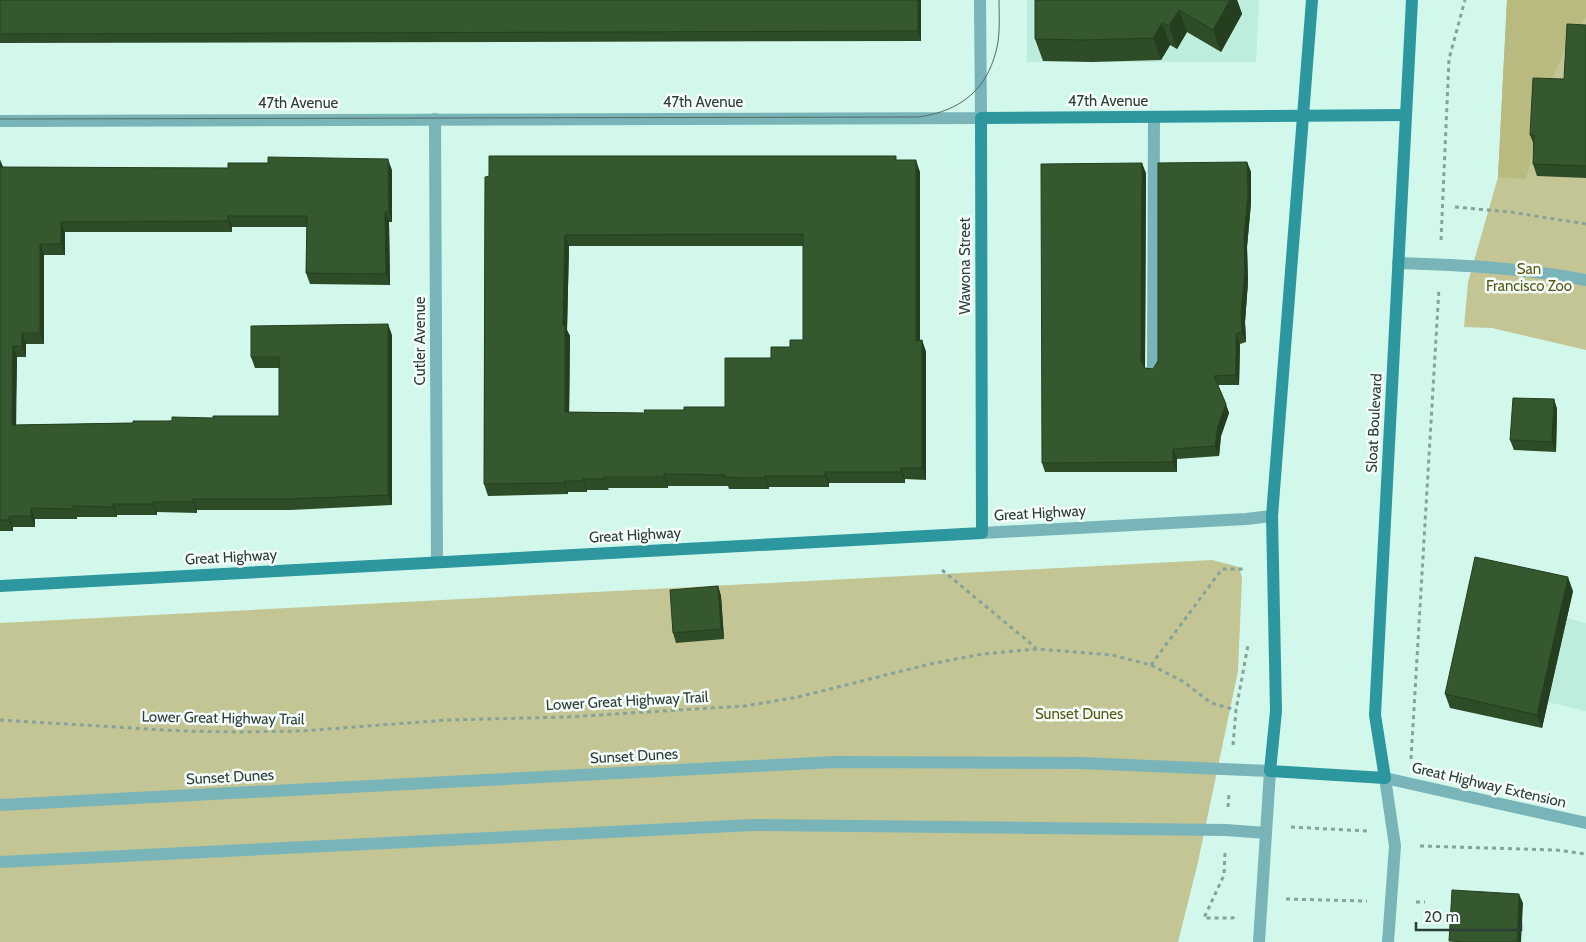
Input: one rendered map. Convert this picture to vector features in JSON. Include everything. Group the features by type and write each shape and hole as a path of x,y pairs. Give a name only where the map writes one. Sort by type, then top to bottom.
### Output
{"street":[{"name":"Wawona Street","path":"980,0 982,533"},
{"path":"1259,942 1270,770 1276,711 1272,516 1312,0"},
{"name":"Sloat Boulevard","path":"1388,942 1395,846 1375,715 1412,0"},
{"name":"47th Avenue","path":"0,121 1406,115"},
{"path":"1153,371 1154,117"},
{"name":"Cutler Avenue","path":"435,119 437,562"},
{"path":"1398,263 1472,266 1586,280"},
{"name":"Great Highway","path":"0,586 1246,519 1272,516"},
{"name":"Sunset Dunes","path":"0,805 834,762 1080,763 1270,770"},
{"path":"1270,770 1385,778"},
{"name":"Great Highway Extension","path":"1385,778 1586,823"},
{"path":"0,862 753,825 1226,830 1266,833"}],"path":[{"path":"1445,161 1449,59 1465,0"},
{"path":"1455,207 1510,212 1586,224"},
{"path":"1151,665 1222,569 1243,568"},
{"path":"942,570 1037,648"},
{"name":"Lower Great Highway Trail","path":"0,720 182,731 249,732 302,731 447,720 567,716 745,706 798,697 939,662 983,654 1037,648 1112,655 1151,665 1184,682 1211,703 1236,710 1231,768"},
{"path":"1226,830 1231,768"},
{"path":"1425,846 1556,850 1586,854"},
{"path":"1224,875 1204,918 1232,918"},
{"path":"1279,898 1365,901"}],"shaded area":[{"path":"1027,0 1259,0 1256,62 1027,62"},
{"path":"1507,0 1586,0 1586,17 1571,36 1547,90 1526,179 1498,177"},
{"path":"1567,618 1586,623 1586,711 1548,702"}],"green space":[{"name":"San Francisco Zoo","path":"1507,0 1586,0 1586,350 1492,328 1464,327 1468,282 1498,177"},
{"name":"Sunset Dunes","path":"1212,560 1239,567 1242,578 1238,671 1198,862 1178,942 0,942 0,623"}],"building":[{"path":"0,0 918,0 918,31 0,34"},
{"path":"1035,0 1230,0 1213,30 1179,10 1169,26 1162,23 1153,38 1084,40 1035,39"},
{"path":"1567,24 1586,25 1586,166 1533,164 1534,135 1530,135 1533,78 1564,79"},
{"path":"489,156 896,156 896,160 916,160 916,341 922,340 922,468 901,468 901,472 825,472 825,476 765,476 765,478 746,478 725,477 725,475 664,474 664,477 604,477 605,479 583,479 583,481 564,481 564,483 484,484 485,177 489,176","holes":["803,234 803,340 790,340 790,347 771,347 771,358 725,358 725,407 684,407 684,410 644,410 645,413 565,412 565,325 563,325 565,235"]},
{"path":"268,157 388,159 389,212 385,212 386,274 306,273 307,216 228,216 228,221 61,222 61,244 40,244 40,333 22,333 22,346 13,346 12,425 133,423 133,421 172,421 172,417 279,416 279,357 251,357 251,326 388,324 388,495 287,499 193,499 193,502 113,504 113,507 73,506 73,509 31,508 31,516 9,516 9,520 0,520 0,167 228,168 228,163 268,163"},
{"path":"1247,162 1248,194 1244,238 1245,272 1241,312 1242,332 1236,334 1236,375 1214,376 1226,404 1218,426 1215,446 1173,449 1173,462 1042,463 1041,164 1142,163 1141,361 1145,368 1153,369 1158,361 1158,163"},
{"path":"1513,398 1554,399 1552,442 1510,440"},
{"path":"1475,557 1568,577 1537,715 1445,694"},
{"path":"718,586 721,629 673,633 670,590"},
{"path":"1452,890 1519,894 1517,942 1449,941"}],"tram line":[{"path":"0,119 918,117 948,109 972,94 981,84 994,58 998,42 999,0"}]}
